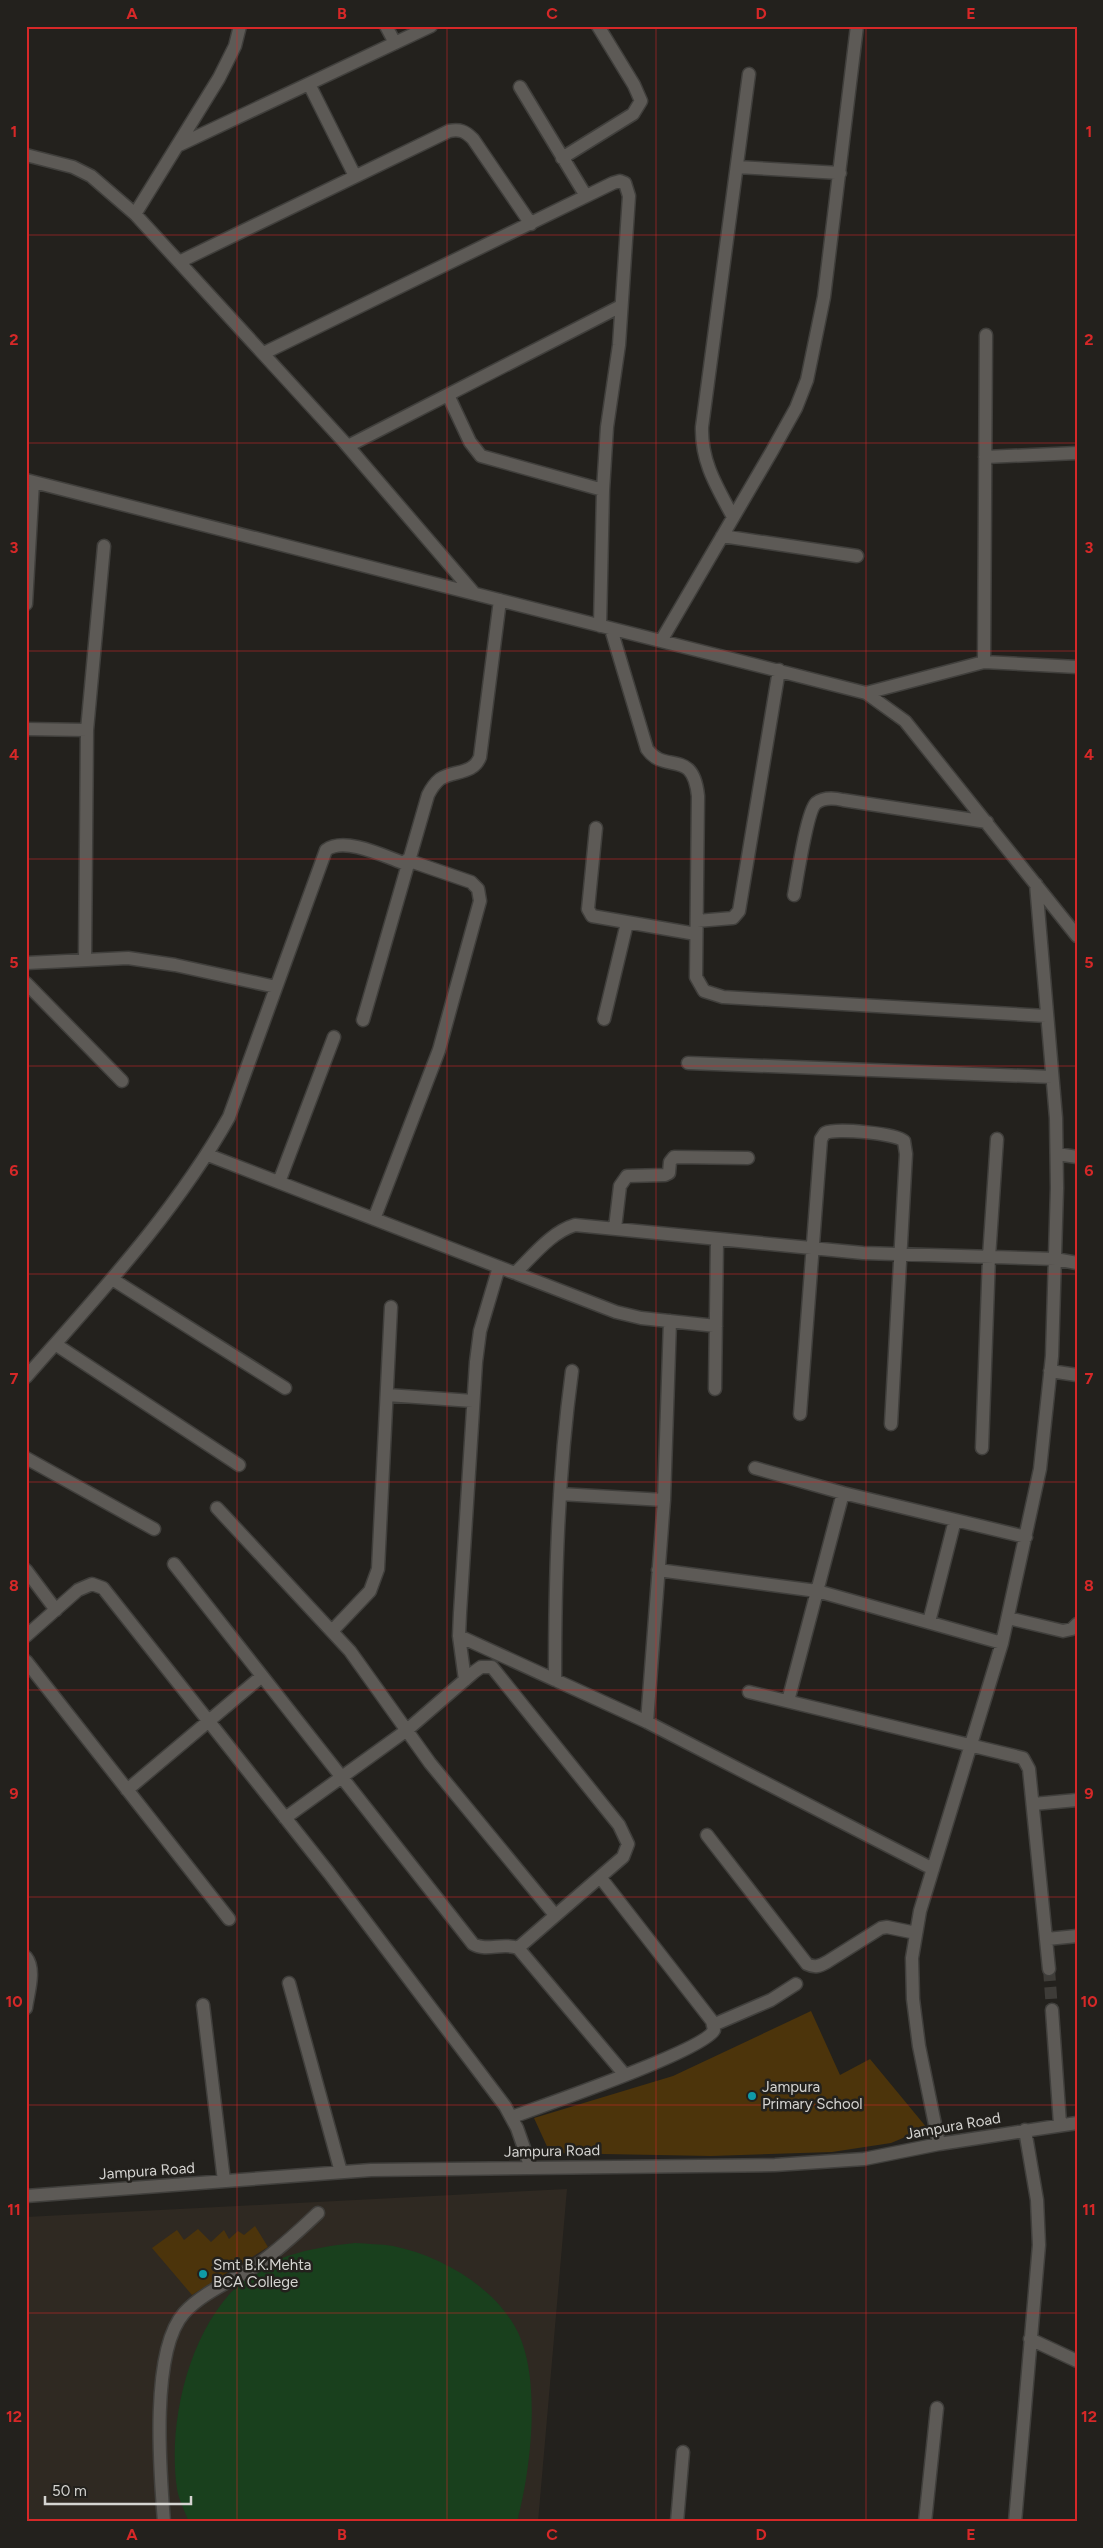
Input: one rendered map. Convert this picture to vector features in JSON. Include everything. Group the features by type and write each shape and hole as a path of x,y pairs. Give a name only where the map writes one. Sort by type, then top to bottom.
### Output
{"street":[{"path":"135,214 219,78 235,46 240,26"},
{"path":"386,26 395,43"},
{"path":"177,146 431,26"},
{"path":"562,158 634,114 641,101 634,85 598,26"},
{"path":"660,641 796,408 807,380 824,297 857,26"},
{"path":"733,517 710,473 702,445 702,427 749,74"},
{"path":"309,84 355,176"},
{"path":"520,87 586,196"},
{"path":"179,262 449,131 463,130 473,139 530,224"},
{"path":"26,155 65,164 91,176 135,214 348,446 473,592"},
{"path":"737,167 840,173"},
{"path":"264,353 620,181 628,188 621,306 603,490 606,627 647,749 657,759 686,767 695,777 698,796 696,977 699,986 704,991 723,997 1046,1016"},
{"path":"348,446 621,306"},
{"path":"984,662 986,335"},
{"path":"448,395 470,442 481,456 603,490"},
{"path":"985,457 1077,453"},
{"path":"26,604 29,481 866,692 905,721 1077,936"},
{"path":"722,536 857,556"},
{"path":"85,959 87,730 104,546"},
{"path":"362,1020 428,795 434,786 447,776 472,769 477,765 480,757 500,600"},
{"path":"866,692 984,662 1077,667"},
{"path":"596,828 590,913 596,918 627,923 697,927 733,918 739,911 779,670"},
{"path":"26,729 87,730"},
{"path":"794,894 811,811 821,800 836,799 987,822"},
{"path":"26,1377 112,1280 208,1155 229,1118 326,850 336,844 348,845 471,882 478,889 480,901 439,1050 374,1219"},
{"path":"939,2144 919,2046 913,1999 912,1958 916,1933 933,1869 1008,1618 1040,1469 1050,1371 1055,1259 1056,1118 1036,884"},
{"path":"604,1019 627,923"},
{"path":"26,963 128,958 176,965 276,987"},
{"path":"26,983 122,1081"},
{"path":"279,1182 334,1037"},
{"path":"688,1063 1052,1077"},
{"path":"800,1414 821,1139 825,1133 835,1131 894,1136 904,1142 906,1154 891,1424"},
{"path":"982,1448 989,1257 997,1139"},
{"path":"1057,1154 1077,1157"},
{"path":"208,1155 616,1312 641,1318 716,1326"},
{"path":"615,1228 620,1186 627,1176 665,1175 668,1172 670,1162 674,1158 748,1158"},
{"path":"515,1273 566,1228 575,1225 812,1248 899,1254 1055,1259 1077,1263"},
{"path":"714,1389 717,1239"},
{"path":"465,1680 459,1636 473,1401 480,1331 499,1267"},
{"path":"112,1280 285,1388"},
{"path":"332,1631 370,1592 378,1569 391,1307"},
{"path":"646,1722 664,1500 670,1321"},
{"path":"55,1344 238,1465"},
{"path":"555,1680 555,1570 565,1425 572,1371"},
{"path":"1050,1371 1077,1375"},
{"path":"387,1396 473,1401"},
{"path":"26,1458 154,1530"},
{"path":"755,1468 843,1493 1026,1537"},
{"path":"788,1702 843,1493"},
{"path":"560,1494 664,1500"},
{"path":"217,1508 350,1651 430,1763 555,1915"},
{"path":"929,1622 955,1520"},
{"path":"174,1564 473,1944 478,1947 512,1946 518,1948 624,2075"},
{"path":"26,1570 56,1610"},
{"path":"658,1570 817,1591 1002,1643"},
{"path":"26,1636 85,1586 92,1584 103,1588 286,1818 512,2117 531,2168"},
{"path":"1008,1618 1063,1631 1072,1629 1077,1624"},
{"path":"459,1636 646,1722 933,1869"},
{"path":"26,1661 229,1919"},
{"path":"286,1818 407,1730 481,1667 492,1667 499,1673 619,1825 626,1838 627,1851 518,1948"},
{"path":"127,1790 262,1676"},
{"path":"749,1692 1023,1758 1029,1769 1049,1969"},
{"path":"1033,1804 1077,1800"},
{"path":"707,1835 807,1964 819,1966 881,1928 887,1927 916,1933"},
{"path":"512,2117 624,2075 702,2041 713,2033 714,2025 600,1877"},
{"path":"1047,1939 1077,1936"},
{"path":"26,1957 30,1963 31,1970 26,2008"},
{"path":"289,1983 341,2172"},
{"path":"714,2025 771,2000 796,1984"},
{"path":"203,2005 224,2181"},
{"path":"1052,2010 1060,2124"},
{"name":"Jampura Road","path":"26,2196 341,2172 775,2165 864,2159 939,2144 1060,2124 1077,2123"},
{"path":"1015,2522 1039,2245 1037,2200 1025,2130"},
{"path":"164,2522 160,2427 162,2375 173,2332 183,2314 197,2301 259,2263 318,2213"},
{"path":"1030,2339 1077,2361"},
{"path":"925,2522 937,2408"},
{"path":"677,2522 683,2452"}],"shaded area":[{"path":"567,2189 538,2522 26,2522 26,2217"}],"green space":[{"path":"355,2243 393,2246 428,2256 445,2264 477,2284 504,2310 514,2325 523,2345 529,2369 532,2422 527,2476 517,2522 189,2522 177,2489 175,2462 176,2434 186,2376 196,2348 209,2322 225,2299 256,2271 297,2253"}],"building":[{"name":"Jampura Primary School","path":"811,2011 840,2075 870,2059 927,2128 891,2143 832,2152 711,2156 550,2153 534,2118 673,2076"},
{"name":"Smt B.K.Mehta BCA College","path":"255,2226 268,2247 192,2295 152,2248 177,2230 184,2240 198,2229 211,2242 224,2230 229,2239 238,2231 244,2235"}],"tunnel":[{"path":"1049,1969 1052,2010"}],"place":[{"name":"Jampura Primary School","path":"752,2096"},
{"name":"Smt B.K.Mehta BCA College","path":"203,2274"}]}
